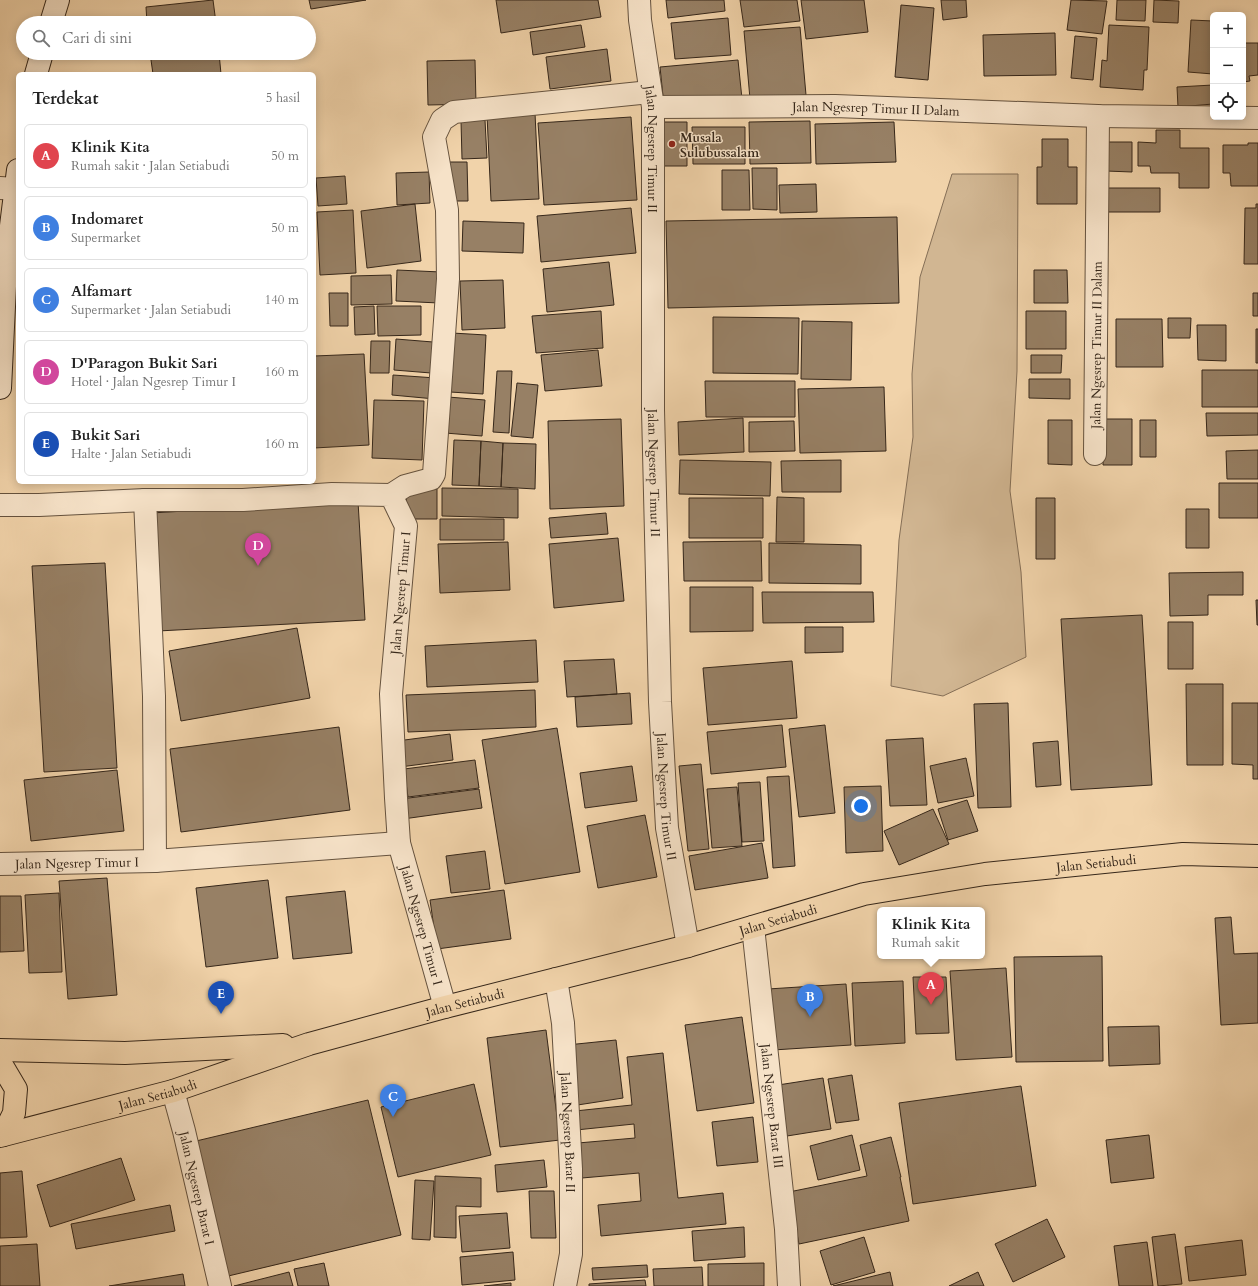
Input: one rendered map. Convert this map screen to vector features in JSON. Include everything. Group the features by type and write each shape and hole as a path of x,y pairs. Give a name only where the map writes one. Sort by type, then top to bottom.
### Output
{"highway":[{"name":"Jalan Setiabudi","path":"2,1135 173,1091 309,1044 445,1007 688,946 864,894 985,874 1183,854 1258,856"},
{"name":"Jalan Setiabudi","path":"0,1050 125,1053 309,1044"},
{"path":"0,1065 3,1067 16,1089 14,1113 2,1135"}],"street":[{"path":"53,16 58,0"},
{"name":"Jalan Ngesrep Timur II","path":"639,0 640,20 652,99 653,410 660,702 667,828 688,946"},
{"path":"37,72 40,60"},
{"name":"Jalan Ngesrep Timur II Dalam","path":"391,495 405,486 431,479 434,474 448,280 447,210 434,137 442,120 454,112 652,99 1098,116 1258,118"},
{"name":"Jalan Ngesrep Timur II Dalam","path":"1095,454 1098,116"},
{"path":"0,388 11,182"},
{"path":"0,505 39,505 145,500 243,500 332,494 391,495"},
{"name":"Jalan Ngesrep Timur I","path":"391,495 406,526 391,694 399,843 445,1007"},
{"name":"Jalan Ngesrep Timur I","path":"145,500 154,696 155,861"},
{"name":"Jalan Ngesrep Timur I","path":"0,864 155,861 399,843"},
{"name":"Jalan Ngesrep Barat III","path":"753,927 786,1229 789,1286"},
{"name":"Jalan Ngesrep Barat II","path":"556,979 563,1023 571,1169 571,1254 565,1286"},
{"name":"Jalan Ngesrep Barat I","path":"173,1091 184,1131 220,1286"}],"shaded area":[{"path":"952,174 1018,174 1017,371 1010,491 1021,572 1026,657 943,696 891,686 899,540 913,437 912,374 920,277"}],"building":[{"path":"213,0 215,16 147,16 146,7"},
{"path":"309,0 366,0 311,9"},
{"path":"496,0 598,0 601,17 501,33"},
{"path":"666,0 724,0 725,11 668,18"},
{"path":"740,0 797,0 800,21 744,27"},
{"path":"801,0 864,0 868,32 806,39"},
{"path":"941,0 966,0 967,17 943,20"},
{"path":"1071,0 1107,1 1102,34 1067,30"},
{"path":"1117,0 1146,0 1145,21 1116,20"},
{"path":"1154,0 1179,1 1178,23 1153,22"},
{"path":"901,5 934,8 928,80 895,77"},
{"path":"728,18 731,55 675,59 671,23"},
{"path":"1191,20 1210,21 1210,74 1188,72"},
{"path":"581,25 585,47 533,55 530,32"},
{"path":"1109,25 1149,27 1147,70 1144,70 1143,90 1100,87 1102,60 1107,61"},
{"path":"800,27 806,95 750,99 744,31"},
{"path":"1055,33 1056,75 984,76 983,35"},
{"path":"1075,36 1097,38 1093,80 1071,78"},
{"path":"1246,43 1258,43 1258,75 1249,76 1250,81 1246,82"},
{"path":"607,49 611,81 550,89 546,57"},
{"path":"151,60 220,60 221,72 153,72"},
{"path":"475,60 476,104 428,105 427,61"},
{"path":"738,60 742,99 664,106 660,67"},
{"path":"1210,85 1210,104 1178,107 1177,87"},
{"path":"535,113 539,199 491,201 487,115"},
{"path":"631,117 637,200 544,205 538,123"},
{"path":"485,120 487,158 462,159 461,121"},
{"path":"810,121 811,163 750,164 749,122"},
{"name":"Musala Sulubussalam","path":"658,122 687,122 687,166 658,166"},
{"path":"894,122 896,162 816,164 815,124"},
{"path":"692,127 745,127 745,164 693,164"},
{"path":"1156,130 1180,130 1180,148 1209,148 1209,188 1179,188 1179,173 1151,173 1150,166 1138,166 1138,142 1156,143"},
{"path":"1042,139 1068,139 1068,167 1077,167 1077,204 1037,204 1037,167 1042,167"},
{"path":"1106,142 1132,142 1132,172 1106,171"},
{"path":"1248,143 1258,143 1258,186 1231,186 1230,173 1223,173 1223,145 1248,145"},
{"path":"448,162 467,162 468,201 448,201"},
{"path":"752,168 777,168 777,210 753,209"},
{"path":"722,170 749,170 750,210 722,210"},
{"path":"429,172 430,203 397,205 396,173"},
{"path":"345,176 347,204 318,206 316,178"},
{"path":"816,184 817,212 780,213 779,185"},
{"path":"1108,188 1160,188 1160,212 1108,212"},
{"path":"415,204 421,261 367,268 361,211"},
{"path":"1256,204 1258,204 1258,264 1244,264 1245,208 1256,208"},
{"path":"631,208 636,253 541,262 537,216"},
{"path":"353,210 356,273 320,275 317,212"},
{"path":"897,217 899,303 668,308 666,221"},
{"path":"463,221 524,223 523,253 462,251"},
{"path":"609,262 614,305 547,312 543,269"},
{"path":"397,270 441,272 439,303 396,301"},
{"path":"1034,270 1067,270 1068,303 1034,303"},
{"path":"391,275 392,304 351,305 351,276"},
{"path":"503,280 505,328 462,330 460,281"},
{"path":"329,293 348,293 348,326 330,326"},
{"path":"1253,293 1258,293 1258,316 1253,316"},
{"path":"374,306 375,334 355,335 354,307"},
{"path":"377,306 421,306 421,335 378,336"},
{"path":"601,311 603,348 536,353 532,316"},
{"path":"1026,311 1066,311 1066,349 1026,349"},
{"path":"713,317 799,318 798,374 713,373"},
{"path":"1168,318 1191,318 1190,338 1168,338"},
{"path":"1116,319 1162,319 1163,367 1116,367"},
{"path":"802,321 852,322 851,380 801,379"},
{"path":"1197,325 1226,325 1226,361 1198,360"},
{"path":"1256,329 1258,329 1258,363 1256,363"},
{"path":"452,333 486,335 483,394 450,392"},
{"path":"396,339 433,342 431,373 394,370"},
{"path":"371,341 390,341 389,373 370,373"},
{"path":"598,350 602,386 545,391 541,355"},
{"path":"364,354 369,445 316,448 316,356"},
{"path":"1031,355 1062,355 1061,373 1031,373"},
{"path":"1202,370 1258,370 1258,407 1202,407"},
{"path":"497,371 512,371 509,433 493,432"},
{"path":"393,375 436,378 435,399 392,395"},
{"path":"1029,379 1070,379 1070,399 1029,398"},
{"path":"705,381 795,381 795,417 706,417"},
{"path":"517,383 538,385 533,438 511,436"},
{"path":"884,387 886,451 800,453 798,389"},
{"path":"448,397 485,400 482,436 445,433"},
{"path":"374,400 424,401 422,460 372,458"},
{"path":"1206,413 1258,413 1258,435 1207,436"},
{"path":"743,418 744,452 679,455 678,422"},
{"path":"621,419 624,506 550,509 548,421"},
{"path":"1104,419 1132,419 1132,465 1103,465"},
{"path":"1048,420 1072,420 1072,465 1048,464"},
{"path":"1140,420 1156,420 1156,457 1140,457"},
{"path":"794,421 795,451 749,452 749,422"},
{"path":"454,440 481,441 479,486 452,485"},
{"path":"481,441 503,443 501,487 479,486"},
{"path":"503,443 536,444 535,489 501,487"},
{"path":"1258,450 1258,479 1227,479 1226,451"},
{"path":"680,460 771,462 770,496 679,494"},
{"path":"841,460 841,492 782,492 781,461"},
{"path":"1219,483 1258,483 1258,518 1219,518"},
{"path":"442,488 518,489 518,518 442,516"},
{"path":"406,489 437,489 437,519 407,519"},
{"path":"777,497 804,498 804,542 776,542"},
{"path":"689,498 763,498 763,538 689,538"},
{"path":"1036,498 1055,498 1055,559 1036,559"},
{"path":"358,501 365,620 158,631 151,513"},
{"path":"1186,509 1209,509 1209,548 1186,548"},
{"path":"606,513 608,534 551,538 549,518"},
{"path":"440,519 504,519 504,540 440,540"},
{"path":"618,538 624,601 554,608 549,544"},
{"path":"761,541 762,581 684,581 683,542"},
{"path":"508,542 510,590 440,593 438,544"},
{"path":"769,543 861,545 861,584 769,583"},
{"path":"105,563 117,768 44,772 32,566"},
{"path":"1243,572 1243,595 1208,595 1208,615 1170,616 1169,573"},
{"path":"690,587 753,587 753,631 690,632"},
{"path":"762,592 873,592 874,622 763,623"},
{"path":"1256,600 1258,600 1258,625 1257,625"},
{"path":"1142,615 1152,785 1071,790 1061,619"},
{"path":"1168,622 1193,622 1193,669 1168,669"},
{"path":"805,627 843,627 843,652 805,653"},
{"path":"297,628 310,698 181,721 169,651"},
{"path":"536,640 538,682 427,687 425,646"},
{"path":"614,659 617,694 567,697 564,661"},
{"path":"792,661 797,718 708,725 703,668"},
{"path":"1186,684 1223,684 1223,765 1187,765"},
{"path":"535,690 536,727 408,732 406,695"},
{"path":"630,693 632,724 577,727 575,697"},
{"path":"1008,703 1011,807 978,808 974,704"},
{"path":"1232,703 1258,703 1258,779 1253,779 1253,765 1232,764"},
{"path":"782,725 786,767 711,774 707,732"},
{"path":"825,725 835,813 799,817 789,729"},
{"path":"339,727 350,810 181,832 170,749"},
{"path":"557,728 580,872 505,884 482,740"},
{"path":"450,734 453,760 400,767 397,741"},
{"path":"923,738 927,805 890,806 886,740"},
{"path":"1058,741 1061,785 1036,787 1033,743"},
{"path":"966,758 974,796 938,803 930,766"},
{"path":"475,760 479,788 408,797 404,769"},
{"path":"701,764 709,849 688,851 679,766"},
{"path":"632,766 637,801 585,808 580,773"},
{"path":"117,770 124,831 31,841 24,780"},
{"path":"789,776 795,866 773,868 767,777"},
{"path":"760,782 764,841 742,842 738,783"},
{"path":"881,786 883,851 846,853 844,787"},
{"path":"737,787 742,846 712,848 707,789"},
{"path":"479,789 482,808 403,819 401,799"},
{"path":"967,800 978,831 948,840 938,809"},
{"path":"933,809 949,844 899,865 884,831"},
{"path":"645,815 657,877 598,888 587,826"},
{"path":"762,843 768,878 695,890 689,856"},
{"path":"485,851 490,889 451,893 446,856"},
{"path":"107,878 117,995 68,999 59,881"},
{"path":"268,880 278,958 206,967 196,888"},
{"path":"504,890 511,939 437,949 430,900"},
{"path":"345,891 352,953 293,959 286,897"},
{"path":"59,893 62,972 29,973 25,895"},
{"path":"0,896 21,896 24,951 0,952"},
{"path":"1231,917 1234,954 1258,953 1258,1023 1221,1025 1215,918"},
{"path":"1102,956 1103,1061 1016,1062 1014,957"},
{"path":"1006,968 1012,1057 956,1060 950,971"},
{"path":"913,977 946,977 949,1033 916,1034"},
{"path":"903,981 905,1043 855,1046 852,983"},
{"path":"846,984 851,1045 773,1050 768,989"},
{"path":"742,1017 754,1103 697,1111 685,1025"},
{"path":"1159,1026 1160,1064 1109,1066 1108,1027"},
{"path":"546,1030 560,1140 500,1147 487,1038"},
{"path":"616,1040 623,1098 571,1106 567,1045"},
{"path":"663,1053 678,1198 723,1193 726,1224 601,1236 598,1205 641,1201 639,1173 582,1178 578,1143 635,1138 634,1124 576,1130 575,1111 632,1105 627,1057"},
{"path":"852,1075 859,1120 836,1123 828,1079"},
{"path":"823,1078 831,1129 787,1136 778,1085"},
{"path":"474,1084 491,1155 398,1177 381,1107"},
{"path":"1021,1086 1036,1186 913,1204 899,1103"},
{"path":"368,1100 401,1235 224,1277 192,1142"},
{"path":"753,1117 758,1162 717,1166 712,1122"},
{"path":"852,1135 860,1170 818,1180 810,1146"},
{"path":"1149,1135 1154,1178 1111,1183 1106,1140"},
{"path":"891,1137 901,1177 909,1221 799,1244 789,1192 867,1176 860,1145"},
{"path":"121,1158 135,1200 50,1227 37,1185"},
{"path":"544,1160 547,1187 497,1192 495,1165"},
{"path":"22,1171 27,1237 0,1238 0,1173"},
{"path":"435,1176 481,1178 481,1207 456,1206 456,1238 434,1237"},
{"path":"415,1180 434,1181 430,1240 412,1239"},
{"path":"529,1191 554,1191 556,1238 531,1238"},
{"path":"170,1205 175,1231 76,1249 71,1224"},
{"path":"507,1213 510,1248 462,1252 459,1216"},
{"path":"1047,1219 1065,1257 1013,1282 995,1244"},
{"path":"744,1227 745,1257 694,1261 692,1231"},
{"path":"1175,1234 1182,1284 1158,1286 1152,1237"},
{"path":"864,1237 875,1272 831,1285 820,1251"},
{"path":"1242,1240 1246,1275 1189,1281 1185,1247"},
{"path":"1147,1242 1153,1286 1119,1286 1114,1246"},
{"path":"37,1244 40,1286 0,1286 0,1246"},
{"path":"513,1252 515,1280 462,1285 460,1257"},
{"path":"324,1263 329,1286 298,1286 294,1269"},
{"path":"764,1263 764,1286 708,1286 708,1264"},
{"path":"647,1265 648,1277 593,1280 592,1268"},
{"path":"702,1267 703,1286 654,1286 653,1269"},
{"path":"289,1272 293,1286 234,1286"},
{"path":"890,1272 893,1286 833,1286"},
{"path":"978,1272 984,1286 949,1286"},
{"path":"183,1274 185,1286 109,1286"},
{"path":"645,1280 646,1286 589,1286 589,1284"},
{"path":"511,1283 511,1286 484,1286"}],"place":[{"name":"Musala Sulubussalam","path":"672,144"},
{"name":"D'Paragon Bukit Sari","path":"258,566"},
{"name":"Klinik Kita","path":"931,1005"},
{"name":"Bukit Sari","path":"221,1014"},
{"name":"Indomaret","path":"810,1017"},
{"name":"Alfamart","path":"393,1117"}]}
